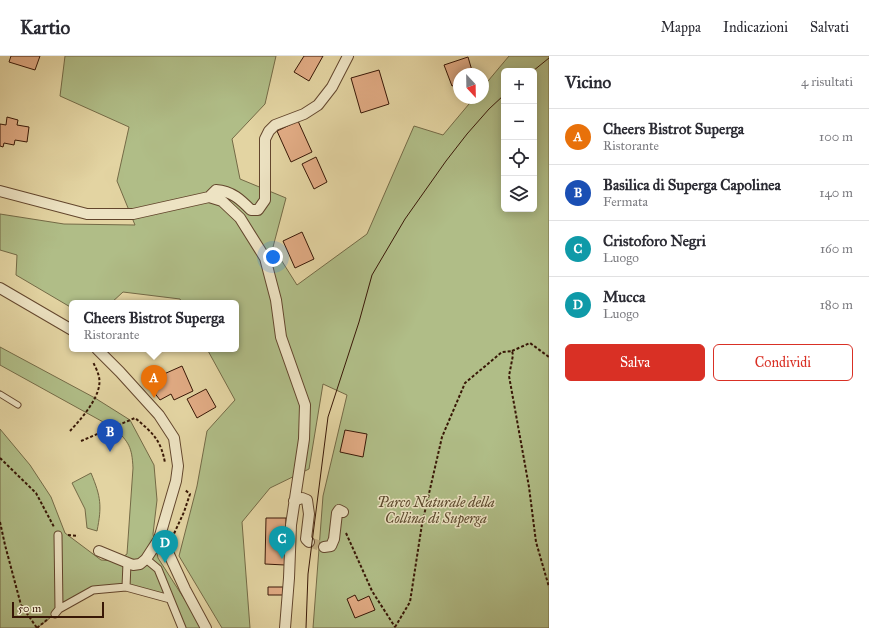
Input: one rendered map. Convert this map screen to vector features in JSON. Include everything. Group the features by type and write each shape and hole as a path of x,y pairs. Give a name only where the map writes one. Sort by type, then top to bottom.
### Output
{"street":[{"path":"209,197 216,190 225,191 239,198 252,210 258,210 265,200 266,140 269,131 275,125 304,114 318,105 332,87 348,56"},
{"path":"0,191 87,214 133,214 209,197 222,201 240,218 265,258 276,300 281,337 305,405 304,439 290,525 289,578 285,628"},
{"path":"0,288 69,328"},
{"path":"99,551 133,565 140,564 146,559 160,539 176,481 178,466 174,438 159,415 100,352"},
{"path":"294,501 302,498 307,500 309,514 306,539 309,542"},
{"path":"324,547 331,546 334,539 337,513 339,510 343,512"},
{"path":"58,535 57,612 93,590 126,587 170,599"},
{"path":"160,539 206,628"},
{"path":"146,559 156,567 182,628"},
{"path":"126,563 126,587"}],"lane":[{"path":"0,394 18,405"}],"path":[{"path":"343,512 347,535 372,591 395,628 410,602 422,524 442,437 465,383 502,352 512,351 530,343 549,357"},
{"path":"512,351 513,355 509,376 516,422 529,487 536,542 549,587"},
{"path":"70,431 86,413 95,398 99,384 99,377 92,359"},
{"path":"81,441 136,418 152,432 162,450 166,466"},
{"path":"0,458 36,493 58,535 78,536"},
{"path":"168,553 190,494 176,481"},
{"path":"0,522 21,604 37,628 43,623"}],"green space":[{"name":"Parco Naturale della Collina di Superga","path":"65,56 276,56 265,104 232,139 240,179 286,198 273,247 297,285 367,234 414,126 443,135 469,104 489,104 489,80 509,56 549,56 549,628 313,628 323,496 347,395 323,384 309,469 270,488 242,522 250,628 222,628 179,556 197,486 207,431 235,400 209,352 239,352 239,300 180,300 123,292 114,300 69,300 69,306 16,275 17,255 0,250 0,214 64,224 135,225 117,181 129,127 60,96"},
{"path":"0,347 95,398 130,420 154,465 157,500 153,534 158,558 203,628 182,628 170,599 126,587 93,590 55,614 37,628 0,628 0,429 30,465 51,497 65,533 101,560 117,561 127,554 133,468 132,455 129,445 114,428 0,365"},
{"path":"91,473 100,502 100,515 97,531 87,528 85,509 72,483"}],"building":[{"path":"11,56 40,56 35,70 9,62"},
{"path":"304,56 323,56 309,81 294,72"},
{"path":"468,57 471,68 453,68 452,86 444,65"},
{"path":"379,70 389,104 361,113 351,78"},
{"path":"7,117 18,120 17,125 29,127 27,142 15,140 14,145 4,143 3,147 0,146 0,124 6,125"},
{"path":"298,121 312,152 291,162 277,131"},
{"path":"316,157 327,182 314,189 302,164"},
{"path":"302,232 314,259 295,268 283,241"},
{"path":"182,366 193,391 174,400 171,394 160,400 146,382"},
{"path":"206,389 216,407 197,418 187,399"},
{"path":"345,430 367,434 363,457 340,452"},
{"path":"266,518 286,518 285,565 265,564"},
{"path":"268,587 283,587 283,595 268,595"},
{"path":"355,595 358,601 369,596 375,610 355,618 347,599"}],"tunnel":[{"path":"309,542 324,547"}],"tram line":[{"path":"537,68 549,58"},
{"path":"306,628 308,574 328,417 359,322 372,275 405,219 446,161 467,134 501,98"}],"place":[{"name":"Cheers Bistrot Superga","path":"154,398"},
{"name":"Basilica di Superga Capolinea","path":"110,452"},
{"name":"Cristoforo Negri","path":"282,559"},
{"name":"Mucca","path":"165,563"}]}
